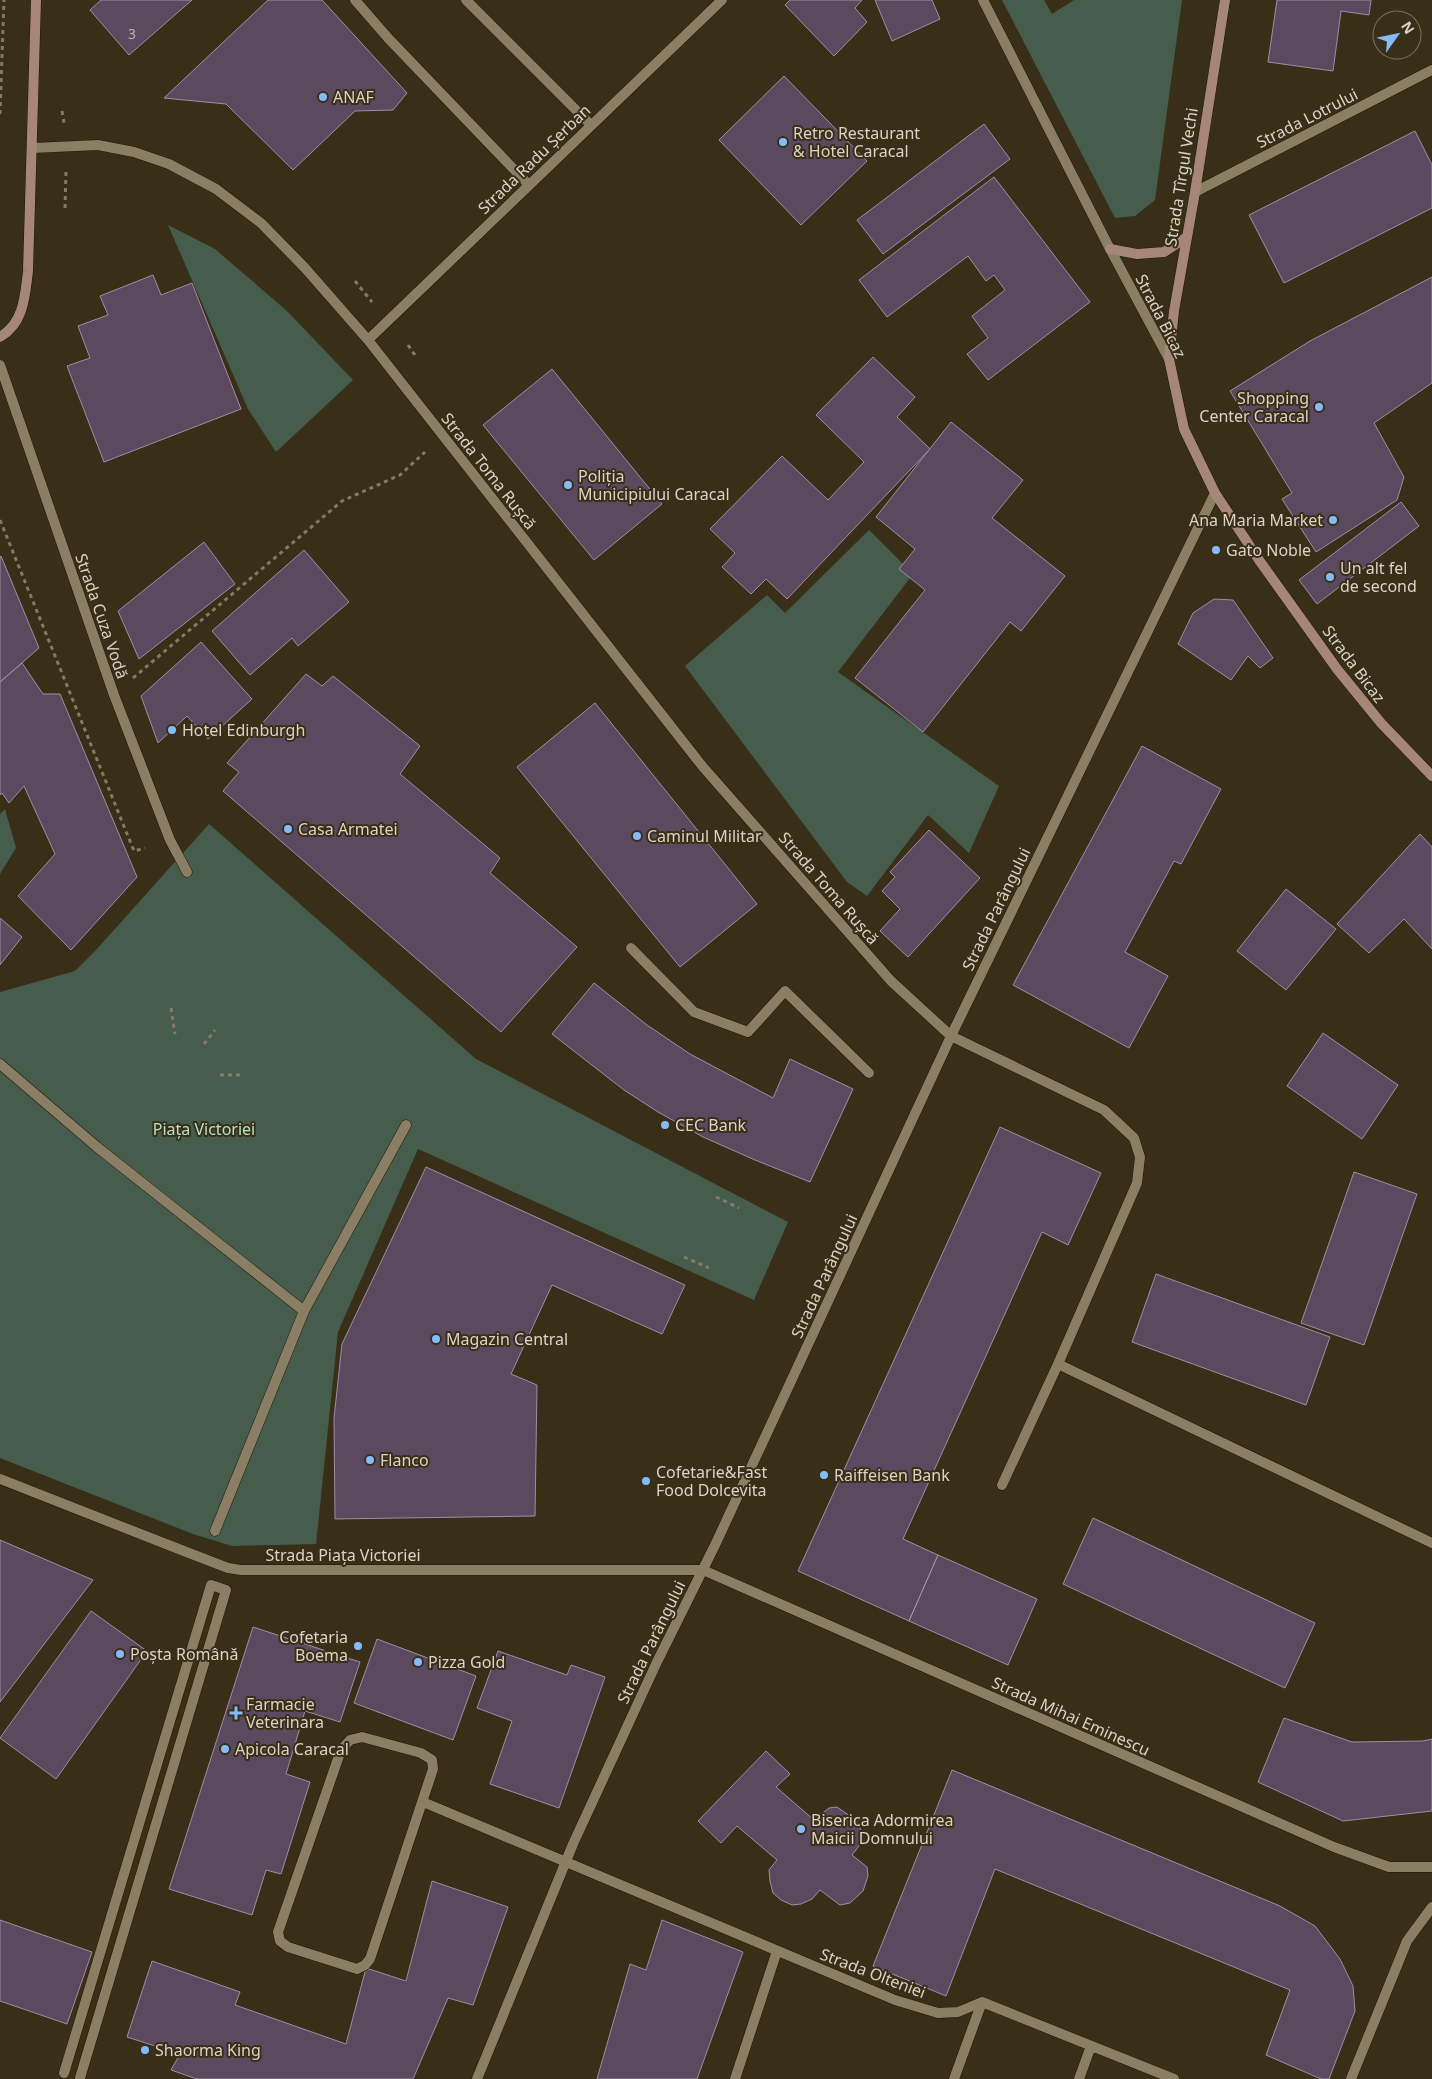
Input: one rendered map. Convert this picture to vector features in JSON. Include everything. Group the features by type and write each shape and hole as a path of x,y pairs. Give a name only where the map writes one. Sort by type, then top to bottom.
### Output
{"main road":[{"path":"0,337 8,333 19,319 28,271 36,0"},
{"name":"Strada Tîrgul Vechi","path":"1169,359 1174,311 1225,0"},
{"path":"1110,249 1137,254 1164,252 1187,237"},
{"name":"Strada Bicaz","path":"1169,359 1184,429 1215,493 1259,560 1338,669 1381,723 1432,776"}],"street":[{"path":"355,0 388,38 529,185"},
{"path":"466,0 591,125"},
{"name":"Strada Radu Șerban","path":"368,340 722,0"},
{"name":"Strada Bicaz","path":"983,0 1110,249 1169,359"},
{"name":"Strada Lotrului","path":"1195,192 1432,70"},
{"name":"Strada Toma Rușcă","path":"33,148 98,146 134,152 169,164 216,189 261,223 305,268 368,340 442,437 703,766 891,981 951,1036 1104,1110 1134,1138 1140,1157 1137,1183 1058,1364 1002,1485"},
{"name":"Strada Cuza Vodă","path":"0,365 114,695 170,840 187,872"},
{"name":"Strada Parângului","path":"477,2079 566,1862 652,1673 703,1570 951,1036 1215,493"},
{"path":"631,948 694,1012 748,1032 785,991 869,1073"},
{"path":"0,1064 98,1147 304,1311"},
{"path":"215,1531 304,1311 406,1125"},
{"path":"1058,1364 1432,1543"},
{"name":"Strada Piața Victoriei","path":"0,1479 234,1569 703,1570"},
{"name":"Strada Mihai Eminescu","path":"703,1570 1334,1847 1389,1868 1432,1867"},
{"path":"64,2072 211,1585 226,1590 80,2078"},
{"path":"362,1737 421,1753 432,1760 433,1769 423,1802 370,1959 365,1965 357,1969 288,1947 280,1941 278,1932 341,1750 350,1740 362,1737"},
{"name":"Strada Olteniei","path":"423,1802 895,2000 938,2013 958,2012 982,2002"},
{"path":"1352,2079 1407,1941 1432,1907"},
{"path":"735,2079 777,1951"},
{"path":"954,2079 982,2002 1174,2079"},
{"path":"1079,2079 1091,2046"}],"path":[{"path":"0,114 4,0"},
{"path":"114,695 342,501 400,475 442,437"},
{"path":"0,520 134,851 170,840"},
{"path":"171,1008 175,1034"},
{"path":"204,1044 215,1030"},
{"path":"220,1075 244,1075"},
{"path":"716,1197 739,1208"},
{"path":"684,1257 709,1268"}],"green space":[{"path":"1002,0 1044,0 1052,14 1074,0 1182,0 1155,200 1135,216 1115,218"},
{"path":"168,225 215,249 287,311 353,380 276,452 248,409"},
{"path":"869,530 913,574 838,672 999,786 969,853 928,815 867,896 847,882 685,666 767,595 785,613"},
{"path":"5,809 16,848 0,874 0,814"},
{"name":"Piața Victoriei","path":"209,824 476,1059 788,1222 754,1300 418,1149 338,1332 316,1544 232,1546 193,1534 0,1458 0,992 75,971"}],"building":[{"path":"101,0 192,0 129,55 90,10"},
{"path":"268,0 322,0 407,93 393,110 355,111 293,170 226,104 164,98"},
{"path":"790,0 862,0 855,8 867,22 834,56 785,5"},
{"path":"875,0 932,0 940,19 892,41"},
{"path":"1277,0 1371,0 1369,15 1341,11 1333,71 1268,62"},
{"path":"784,76 867,161 801,225 719,140"},
{"path":"984,124 1010,159 883,254 857,220"},
{"path":"1415,131 1432,165 1432,208 1284,283 1249,215"},
{"path":"994,177 1090,302 988,380 967,354 988,338 972,316 1005,290 994,275 986,281 968,256 887,317 859,280"},
{"path":"153,275 161,295 192,283 241,409 104,462 67,366 90,358 78,326 108,315 100,296"},
{"name":"Shopping Center Caracal","path":"1432,277 1432,383 1374,423 1404,477 1397,500 1316,552 1282,499 1292,493 1230,391 1310,341"},
{"path":"873,357 915,397 897,417 930,449 787,599 766,579 751,594 722,567 735,553 710,529 782,456 828,500 864,462 816,415"},
{"path":"552,369 662,504 594,560 483,425"},
{"path":"951,422 1023,480 992,518 1065,576 1021,631 1010,622 923,732 855,678 925,590 899,569 915,549 876,517"},
{"path":"1401,502 1419,526 1317,604 1299,580"},
{"path":"204,542 235,584 139,659 118,611"},
{"path":"304,550 349,602 298,646 292,638 250,675 212,631"},
{"path":"0,557 39,648 0,682"},
{"path":"1214,599 1233,600 1273,658 1260,668 1248,656 1231,680 1178,644 1193,613"},
{"path":"201,642 252,699 208,739 187,716 158,743 141,696"},
{"path":"22,663 43,694 60,694 137,877 71,950 18,896 55,854 24,786 9,803 2,793 0,795 0,682"},
{"path":"306,674 322,686 333,676 420,746 400,774 500,858 490,873 577,947 501,1032 223,791 239,772 227,763"},
{"name":"Caminul Militar","path":"595,703 757,904 680,967 517,767"},
{"path":"1142,746 1221,789 1181,864 1174,861 1125,952 1168,976 1129,1048 1013,985"},
{"path":"929,830 980,878 908,957 880,931 900,909 882,891 895,877 890,872"},
{"path":"1420,834 1432,847 1432,949 1404,919 1369,953 1337,924"},
{"path":"1286,889 1336,929 1286,990 1237,951"},
{"path":"0,918 22,937 0,965"},
{"path":"594,983 647,1025 690,1054 773,1098 790,1059 853,1089 810,1182 703,1137 658,1112 624,1090 552,1034"},
{"path":"1323,1033 1398,1085 1362,1139 1287,1086"},
{"path":"1000,1127 1101,1173 1068,1245 1042,1232 903,1539 938,1555 909,1621 798,1571"},
{"name":"Magazin Central","path":"426,1167 685,1285 662,1334 552,1285 511,1374 537,1385 535,1516 335,1519 334,1418 342,1344"},
{"path":"1354,1172 1417,1194 1364,1345 1301,1323"},
{"path":"1156,1274 1330,1337 1306,1405 1132,1342"},
{"path":"1093,1518 1315,1623 1285,1688 1063,1584"},
{"path":"0,1540 93,1580 0,1702"},
{"path":"938,1555 1037,1599 1008,1665 909,1621"},
{"path":"91,1611 147,1651 56,1779 0,1738"},
{"path":"253,1627 360,1662 340,1722 305,1711 286,1774 310,1782 281,1874 266,1870 252,1915 169,1889"},
{"path":"377,1639 476,1676 453,1740 354,1703"},
{"path":"498,1651 567,1675 571,1665 605,1677 559,1808 490,1784 512,1721 477,1708"},
{"path":"1284,1718 1352,1742 1423,1741 1432,1739 1432,1811 1343,1821 1258,1782"},
{"name":"Biserica Adormirea Maicii Domnului","path":"766,1751 790,1774 776,1787 814,1820 829,1808 837,1807 856,1820 862,1832 862,1842 852,1855 867,1867 868,1876 863,1891 850,1903 840,1905 820,1890 812,1899 801,1904 792,1905 781,1900 773,1893 770,1881 769,1870 777,1860 737,1826 721,1843 698,1821"},
{"path":"952,1770 1280,1906 1315,1926 1340,1959 1353,1986 1355,2011 1329,2079 1321,2079 1266,2055 1290,1990 995,1869 946,1996 873,1966"},
{"path":"432,1881 508,1907 473,2005 448,1998 413,2079 197,2079 171,2070 180,2054 127,2037 152,1961 240,1992 235,2005 346,2044 366,1968 406,1981"},
{"path":"0,1920 92,1952 67,2024 0,2001"},
{"path":"662,1920 743,1952 697,2079 597,2079 630,1964 646,1970"}],"place":[{"name":"ANAF","path":"323,97"},
{"name":"Retro Restaurant & Hotel Caracal","path":"783,142"},
{"name":"Shopping Center Caracal","path":"1319,407"},
{"name":"Poliția Municipiului Caracal","path":"568,485"},
{"name":"Ana Maria Market","path":"1333,520"},
{"name":"Gato Noble","path":"1216,550"},
{"name":"Un alt fel de second","path":"1330,577"},
{"name":"Hotel Edinburgh","path":"172,730"},
{"name":"Casa Armatei","path":"288,829"},
{"name":"Caminul Militar","path":"637,836"},
{"name":"CEC Bank","path":"665,1125"},
{"name":"Magazin Central","path":"436,1339"},
{"name":"Flanco","path":"370,1460"},
{"name":"Raiffeisen Bank","path":"824,1475"},
{"name":"Cofetarie&Fast Food Dolcevita","path":"646,1481"},
{"name":"Cofetaria Boema","path":"358,1646"},
{"name":"Poșta Română","path":"120,1654"},
{"name":"Pizza Gold","path":"418,1662"},
{"name":"Farmacie Veterinara","path":"236,1713"},
{"name":"Apicola Caracal","path":"225,1749"},
{"name":"Biserica Adormirea Maicii Domnului","path":"801,1829"},
{"name":"Shaorma King","path":"145,2050"}]}
